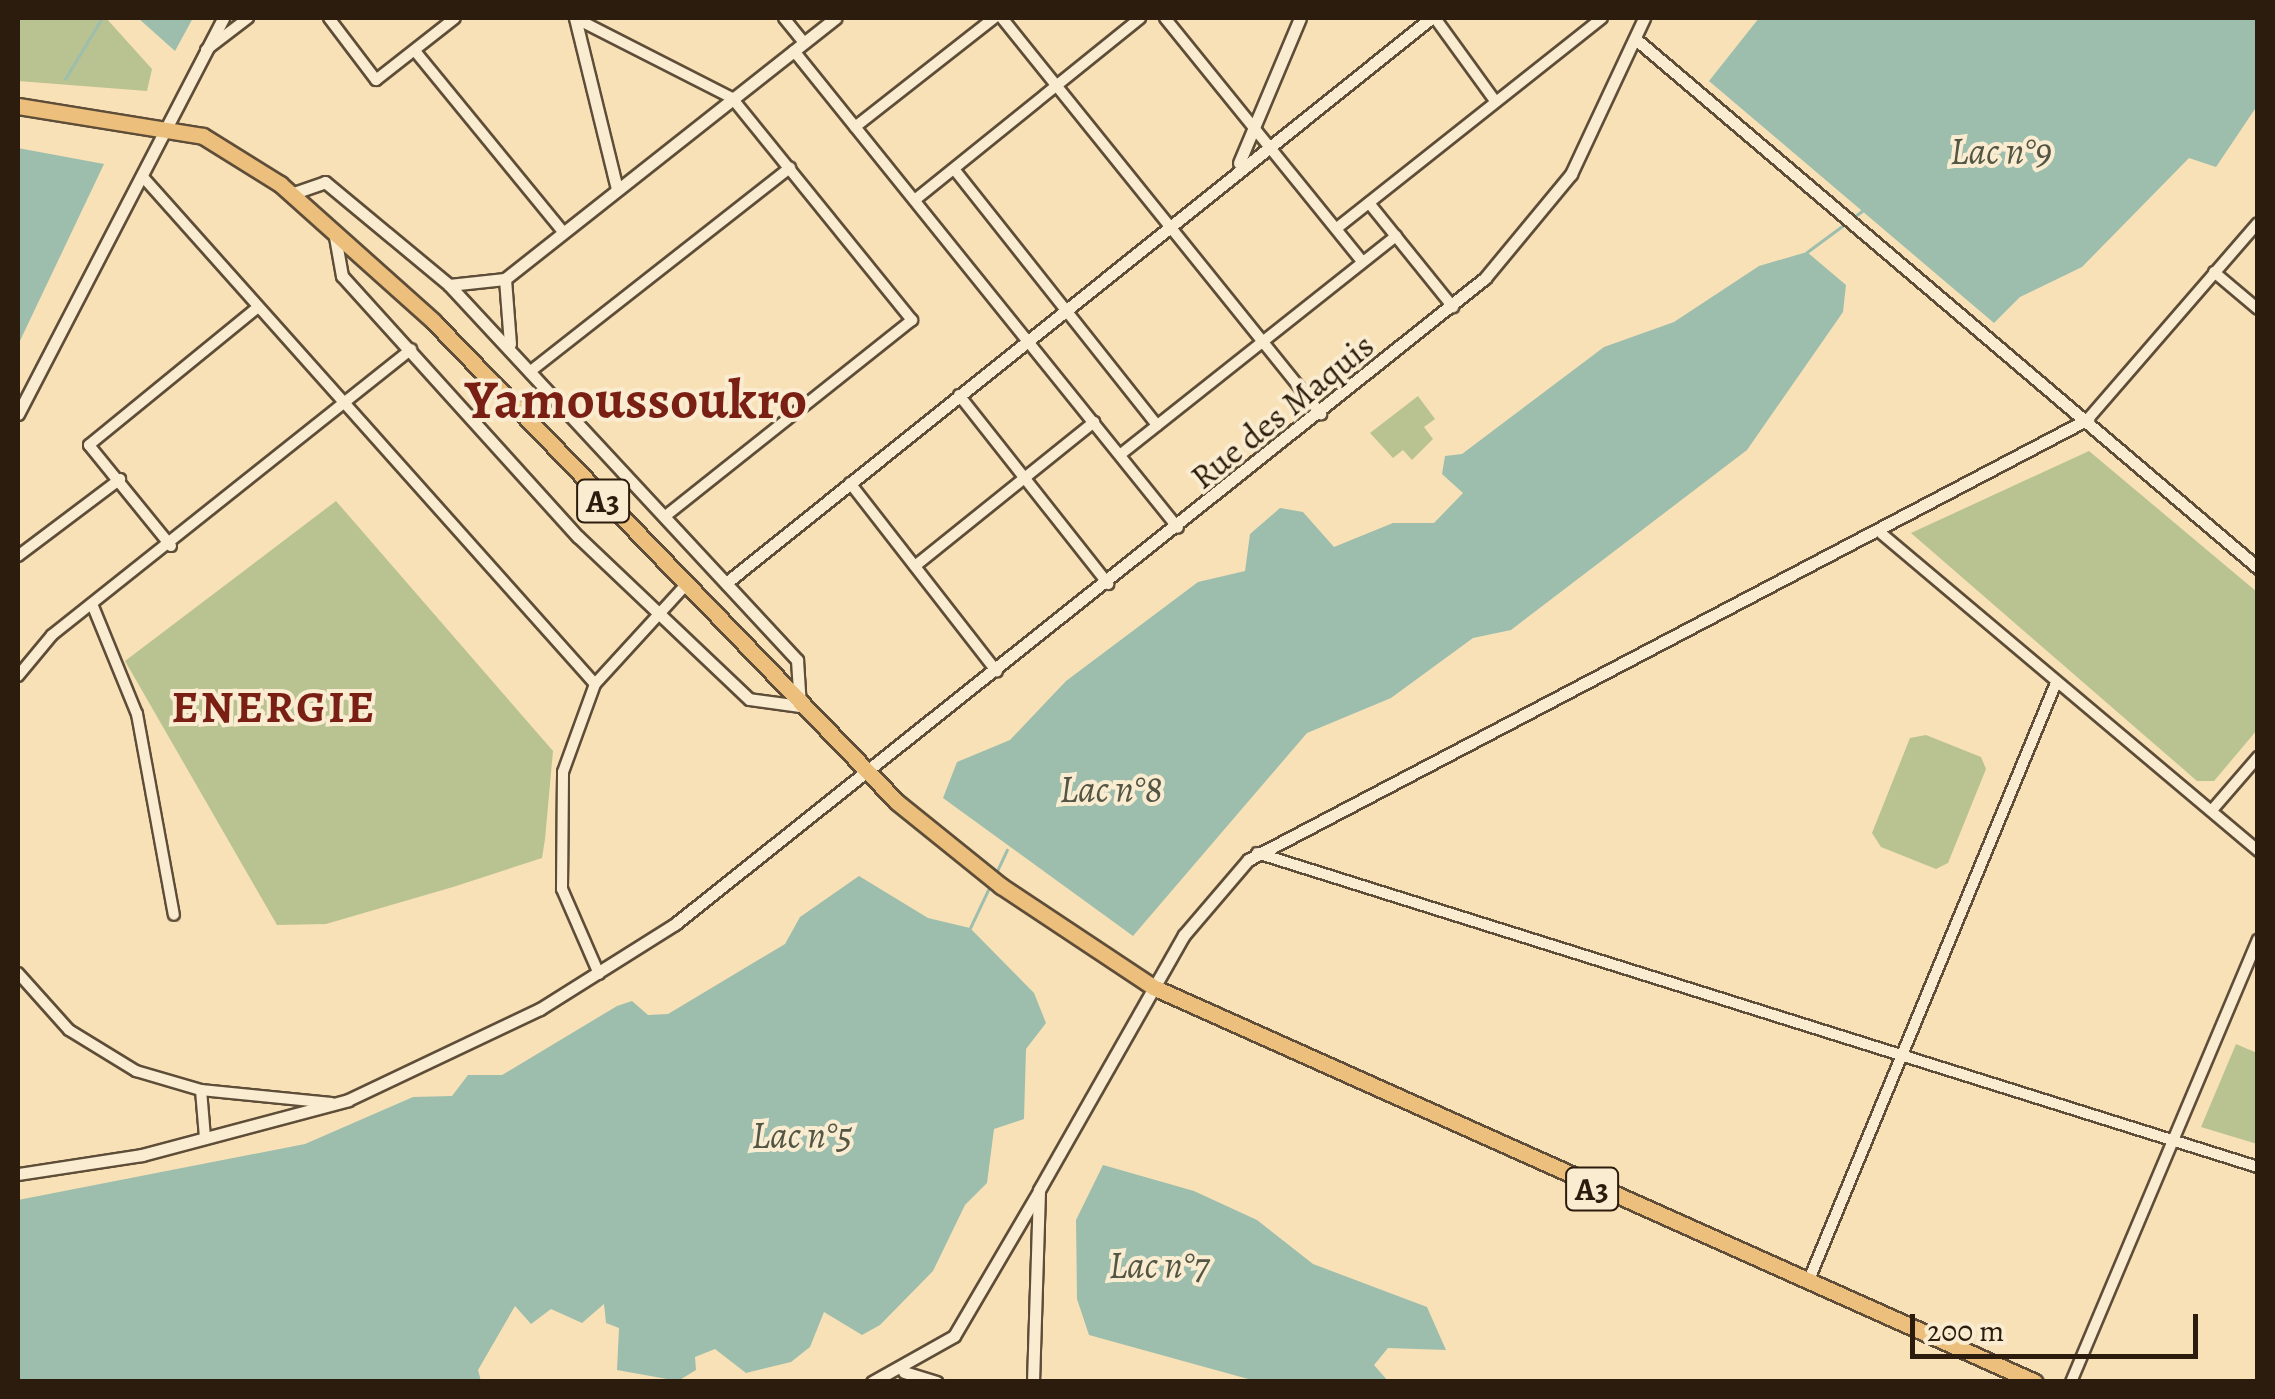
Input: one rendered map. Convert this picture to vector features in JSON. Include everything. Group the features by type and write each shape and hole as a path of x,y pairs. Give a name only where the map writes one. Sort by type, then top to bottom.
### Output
{"highway":[{"name":"A3","path":"18,106 168,126 228,148 291,194 434,321 684,587 868,775 967,861 1153,986 2035,1382"}],"street":[{"path":"18,414 223,18"},
{"path":"205,51 248,18"},
{"path":"328,18 376,80 454,18"},
{"path":"575,18 732,98 912,320 666,516"},
{"path":"575,18 617,189"},
{"path":"784,18 799,47 856,127 1179,529"},
{"path":"450,285 505,279 835,18"},
{"path":"856,127 994,18"},
{"path":"1002,18 1322,415"},
{"path":"916,199 1140,18"},
{"path":"1165,18 1362,262"},
{"path":"1238,166 1257,129 1300,18"},
{"path":"726,583 1238,166 1433,18 1495,101"},
{"path":"1337,228 1602,18"},
{"name":"Rue des Maquis","path":"18,1174 205,1138 337,1104 599,974 868,775 1453,307 1550,207 1638,41 1644,18"},
{"path":"1638,41 2258,568"},
{"path":"414,51 563,232"},
{"path":"532,370 790,168"},
{"path":"954,169 1157,425"},
{"path":"144,177 594,684"},
{"path":"291,194 325,182 450,285 802,667 800,706 749,699 656,614 342,276 334,231"},
{"path":"1369,203 1453,307"},
{"path":"872,1382 904,1372 970,1316 1153,986 1256,853 1882,534 2088,420 2258,223"},
{"path":"1121,454 1396,236"},
{"path":"2214,272 2258,309"},
{"path":"505,279 511,348"},
{"path":"170,546 89,445 258,307"},
{"path":"18,676 92,604 170,546 411,349"},
{"path":"959,395 1108,584"},
{"path":"915,566 1094,422"},
{"path":"18,556 120,480"},
{"path":"850,483 998,672"},
{"path":"1882,534 2258,851"},
{"path":"599,974 570,916 556,834 568,750 594,684 684,587"},
{"path":"92,604 138,714 174,915"},
{"path":"1808,1282 2056,683"},
{"path":"2212,809 2258,756"},
{"path":"1256,853 2258,1167"},
{"path":"2071,1382 2258,940"},
{"path":"18,973 44,1008 102,1054 201,1090 337,1104"},
{"path":"201,1090 205,1138"},
{"path":"1033,1382 1039,1190"},
{"path":"904,1372 936,1382"}],"green space":[{"path":"18,18 106,18 152,69 147,91 18,81"},
{"path":"1418,396 1435,419 1424,427 1433,439 1412,460 1403,450 1393,458 1370,433"},
{"path":"2089,451 2257,592 2257,730 2214,781 2197,781 1911,533"},
{"path":"336,501 553,751 545,839 542,858 453,887 326,924 277,925 125,661"},
{"path":"1926,735 1981,757 1986,769 1948,863 1936,869 1881,847 1872,833 1910,738"},
{"path":"2236,1044 2257,1053 2257,1144 2201,1127"}],"water":[{"path":"138,18 193,18 175,51"},
{"name":"Lac n°9","path":"1759,18 2257,18 2257,106 2216,167 2189,158 2082,267 2020,297 1994,323 1709,81"},
{"path":"18,148 104,164 18,345"},
{"name":"Lac n°8","path":"1807,252 1846,285 1843,312 1747,450 1511,630 1473,638 1391,698 1307,733 1133,936 943,798 957,762 1010,740 1066,681 1198,582 1245,571 1250,534 1280,508 1303,512 1334,547 1393,523 1434,523 1463,493 1442,474 1445,456 1462,454 1604,347 1674,322 1759,266"},
{"name":"Lac n°5","path":"859,876 928,918 970,928 1034,993 1046,1023 1026,1049 1024,1119 994,1129 987,1183 965,1205 933,1271 880,1325 862,1335 824,1312 810,1347 791,1362 746,1373 715,1349 695,1357 696,1370 678,1381 617,1370 619,1328 606,1323 604,1304 582,1323 551,1309 531,1324 515,1306 478,1370 481,1381 18,1381 18,1200 305,1144 413,1097 452,1096 468,1075 502,1075 617,1006 632,1001 648,1015 668,1014 785,944 800,917"},
{"name":"Lac n°7","path":"1103,1165 1194,1191 1257,1220 1313,1264 1427,1307 1446,1350 1388,1348 1374,1365 1388,1381 1259,1382 1089,1335 1077,1299 1076,1220"}],"waterway":[{"path":"65,79 102,18"},
{"path":"1851,219 1862,211"},
{"path":"1807,252 1845,224"},
{"path":"997,871 1007,850"},
{"path":"970,928 989,888"}],"district":[{"name":"Yamoussoukro","path":"636,400"},
{"name":"ENERGIE","path":"274,708"}]}
